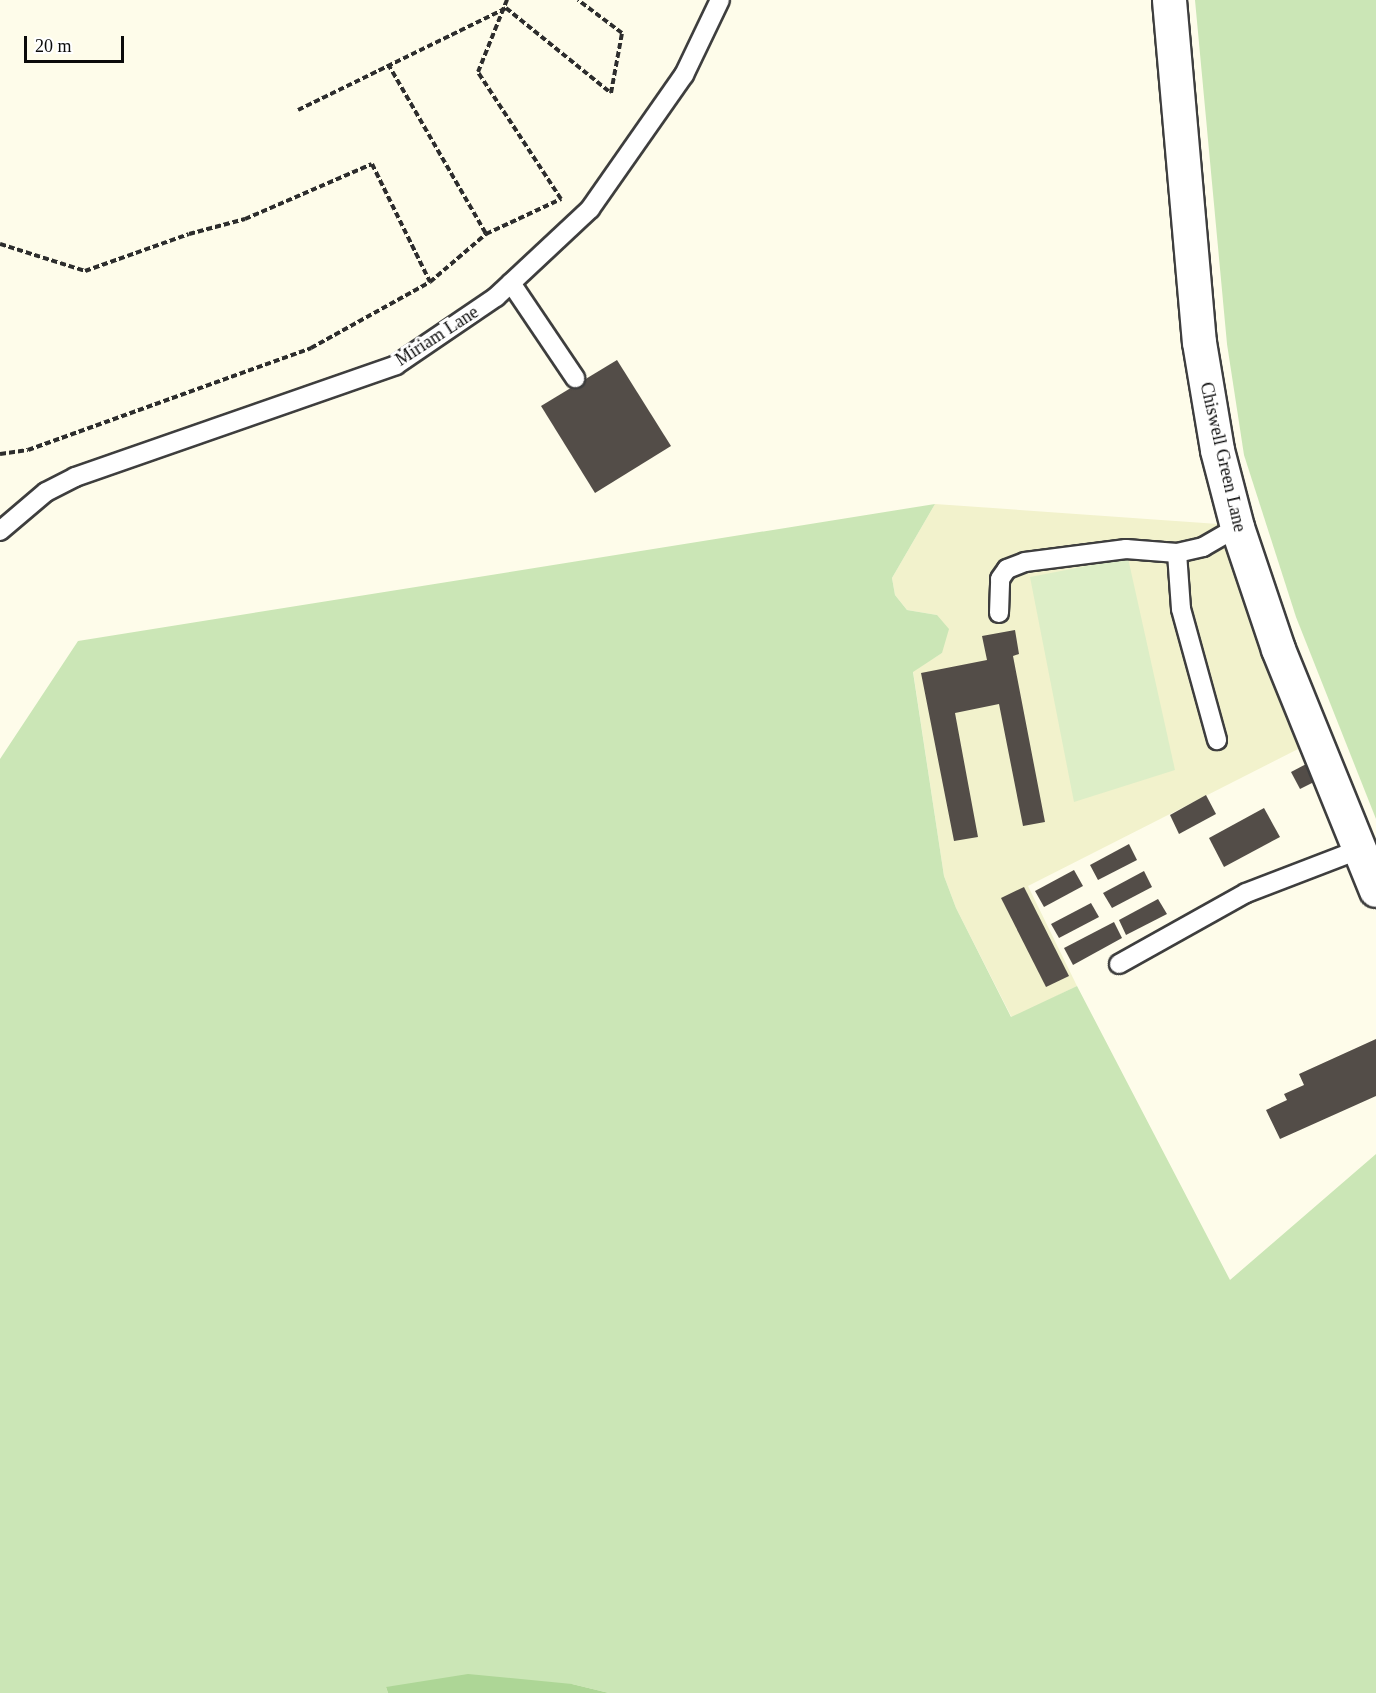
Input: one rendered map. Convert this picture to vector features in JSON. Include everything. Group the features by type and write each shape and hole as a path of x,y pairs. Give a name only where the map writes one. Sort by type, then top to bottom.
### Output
{"street":[{"name":"Chiswell Green Lane","path":"1169,0 1198,342 1217,450 1237,528 1278,649 1376,890"}],"lane":[{"name":"Miriam Lane","path":"0,531 46,492 75,477 396,365 511,283 590,209 684,75 720,0"},
{"path":"511,283 575,378"},
{"path":"999,613 1000,579 1007,569 1025,562 1126,549 1177,553 1203,547 1237,528"},
{"path":"1177,553 1181,609 1217,740"},
{"path":"1119,964 1246,893 1358,850"}],"path":[{"path":"0,454 28,450 311,348 430,282 486,234 561,199 478,72 506,8 507,0"},
{"path":"506,8 611,93 622,33 578,0"},
{"path":"298,110 506,8"},
{"path":"388,64 486,234"},
{"path":"0,244 85,271 189,234 245,219 372,164 430,282"}],"green space":[{"path":"1195,0 1376,0 1376,819 1296,617 1244,455 1227,344"},
{"path":"935,504 1218,524 1274,688 1302,747 1028,886 1077,986 1012,1018 956,908 944,876 913,671 942,653 937,615 907,610 895,595 892,578"},
{"path":"935,504 892,578 895,595 907,610 937,615 949,629 942,653 913,672 944,876 956,908 1011,1017 1077,986 1230,1280 1376,1154 1376,1693 609,1693 572,1684 386,1687 388,1693 0,1693 0,759 78,641"},
{"path":"1128,558 1175,770 1074,802 1030,577"},
{"path":"468,1674 572,1684 609,1693 388,1693 386,1687"}],"building":[{"path":"617,360 671,446 595,493 541,406"},
{"path":"1015,630 1019,654 1013,656 1045,822 1023,826 999,704 955,713 978,837 954,841 921,673 987,660 982,636"},
{"path":"1310,762 1320,779 1300,789 1291,772"},
{"path":"1206,795 1216,814 1179,834 1170,815"},
{"path":"1264,808 1280,837 1224,867 1209,838"},
{"path":"1129,844 1137,860 1098,880 1090,865"},
{"path":"1074,870 1083,886 1044,907 1035,891"},
{"path":"1144,871 1152,887 1112,908 1103,893"},
{"path":"1024,887 1069,976 1046,987 1001,898"},
{"path":"1158,899 1167,914 1126,935 1119,920"},
{"path":"1091,903 1099,917 1059,938 1051,924"},
{"path":"1114,922 1122,938 1073,965 1064,948"},
{"path":"1376,1039 1376,1096 1280,1139 1266,1110 1287,1100 1284,1094 1304,1085 1299,1074"}]}
